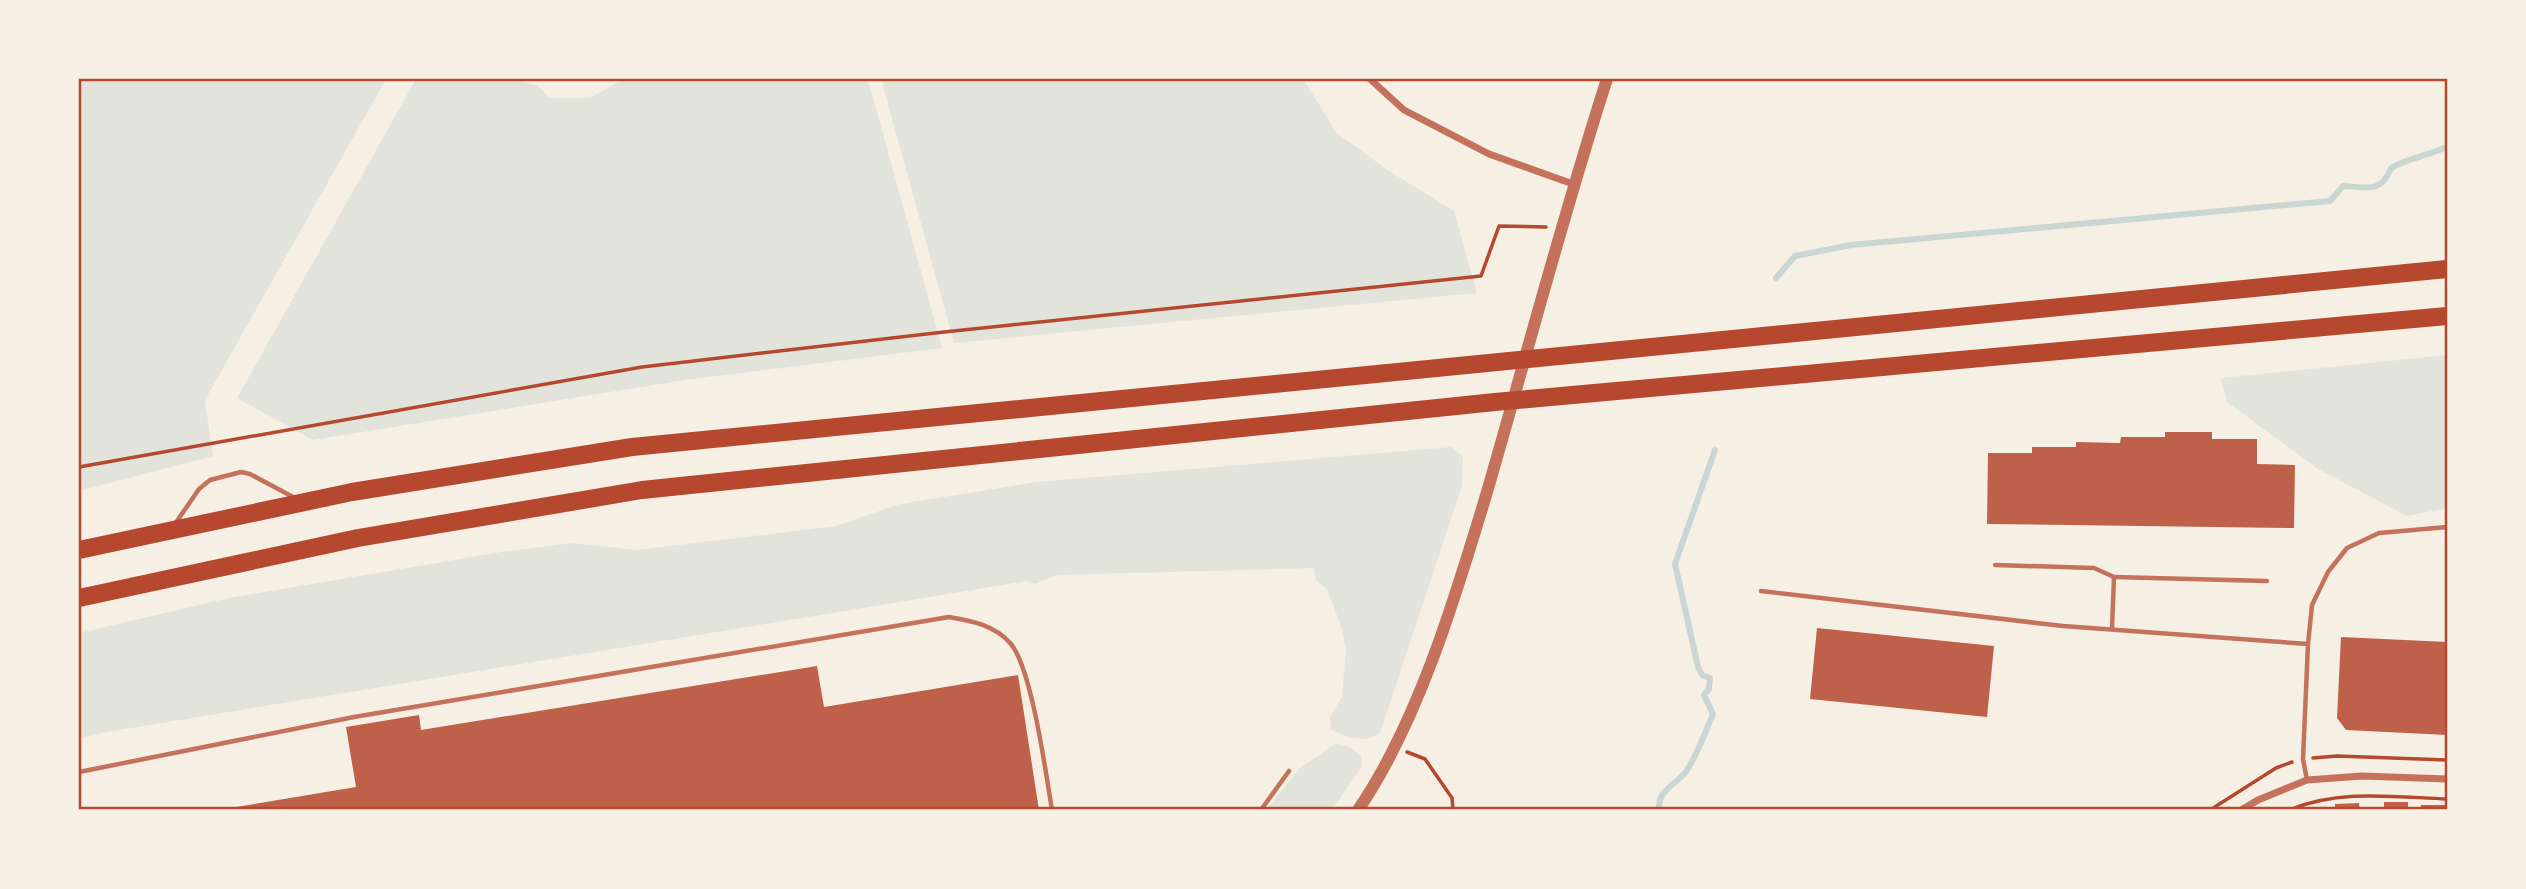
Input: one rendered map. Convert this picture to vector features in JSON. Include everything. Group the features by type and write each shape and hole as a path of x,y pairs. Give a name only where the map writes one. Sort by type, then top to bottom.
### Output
{"highway":[{"path":"79,550 352,492 632,447 2447,269"},
{"path":"79,598 358,538 642,490 1494,402 2447,316"}],"street":[{"path":"1370,79 1404,110 1416,117 1489,153 1573,184"},
{"path":"1358,810 1395,748 1464,568 1502,442 1573,184 1606,79"},
{"path":"2241,810 2307,780 2362,776 2447,779"}],"lane":[{"path":"170,531 199,489 210,480 241,472 250,474 302,502"},
{"path":"2307,780 2303,759 2308,644 2312,605 2328,572 2347,548 2379,533 2447,527"},
{"path":"1995,565 2094,568 2115,577 2267,580"},
{"path":"2112,629 2115,577"},
{"path":"1762,591 2024,621 2308,644"},
{"path":"79,772 354,717 949,617 976,621 993,629 1010,643 1021,660 1043,753 1052,810"},
{"path":"1261,810 1289,771"}],"path":[{"path":"79,467 642,367 944,332 1481,276 1499,226 1561,227"},
{"path":"1395,748 1426,759 1452,798 1453,810"},
{"path":"2289,810 2333,797 2447,799"}],"shaded area":[{"path":"79,79 385,81 205,400 213,456 79,491"},
{"path":"416,79 509,79 537,85 550,98 590,98 623,79 868,79 942,348 685,380 313,440 237,398"},
{"path":"881,79 1303,79 1337,133 1389,171 1454,211 1477,293 954,343"},
{"path":"2447,355 2447,508 2407,516 2318,469 2227,402 2221,378"},
{"path":"1452,447 1463,457 1462,486 1380,733 1368,738 1350,737 1331,730 1330,716 1342,697 1346,649 1342,629 1327,589 1316,580 1314,568 1057,575 1035,584 1027,581 107,732 79,739 79,633 229,598 507,551 573,543 636,550 836,526 900,504 1036,482"},
{"path":"1336,743 1352,748 1362,757 1361,768 1332,810 1266,810 1300,768"}],"building":[{"path":"2165,432 2212,432 2212,439 2257,439 2257,464 2295,465 2294,528 1987,524 1988,453 2032,453 2032,447 2076,447 2076,442 2120,443 2121,437 2165,437"},
{"path":"1817,628 1994,646 1987,717 1810,699"},
{"path":"2341,637 2447,642 2447,735 2346,730 2337,718"},
{"path":"817,666 824,707 1018,675 1039,810 218,810 356,787 346,727 419,715 421,730"},
{"path":"2384,802 2408,802 2408,810 2384,810"},
{"path":"2359,803 2360,810 2335,810 2335,804"},
{"path":"2421,805 2447,805 2447,810 2421,810"}],"waterway":[{"path":"1776,278 1795,256 1851,245 2330,201 2343,186 2373,187 2383,182 2391,168 2447,147"},
{"path":"1659,810 1663,794 1683,775 1691,763 1713,714 1704,695 1709,689 1710,678 1702,675 1698,667 1675,564 1715,450"}]}
